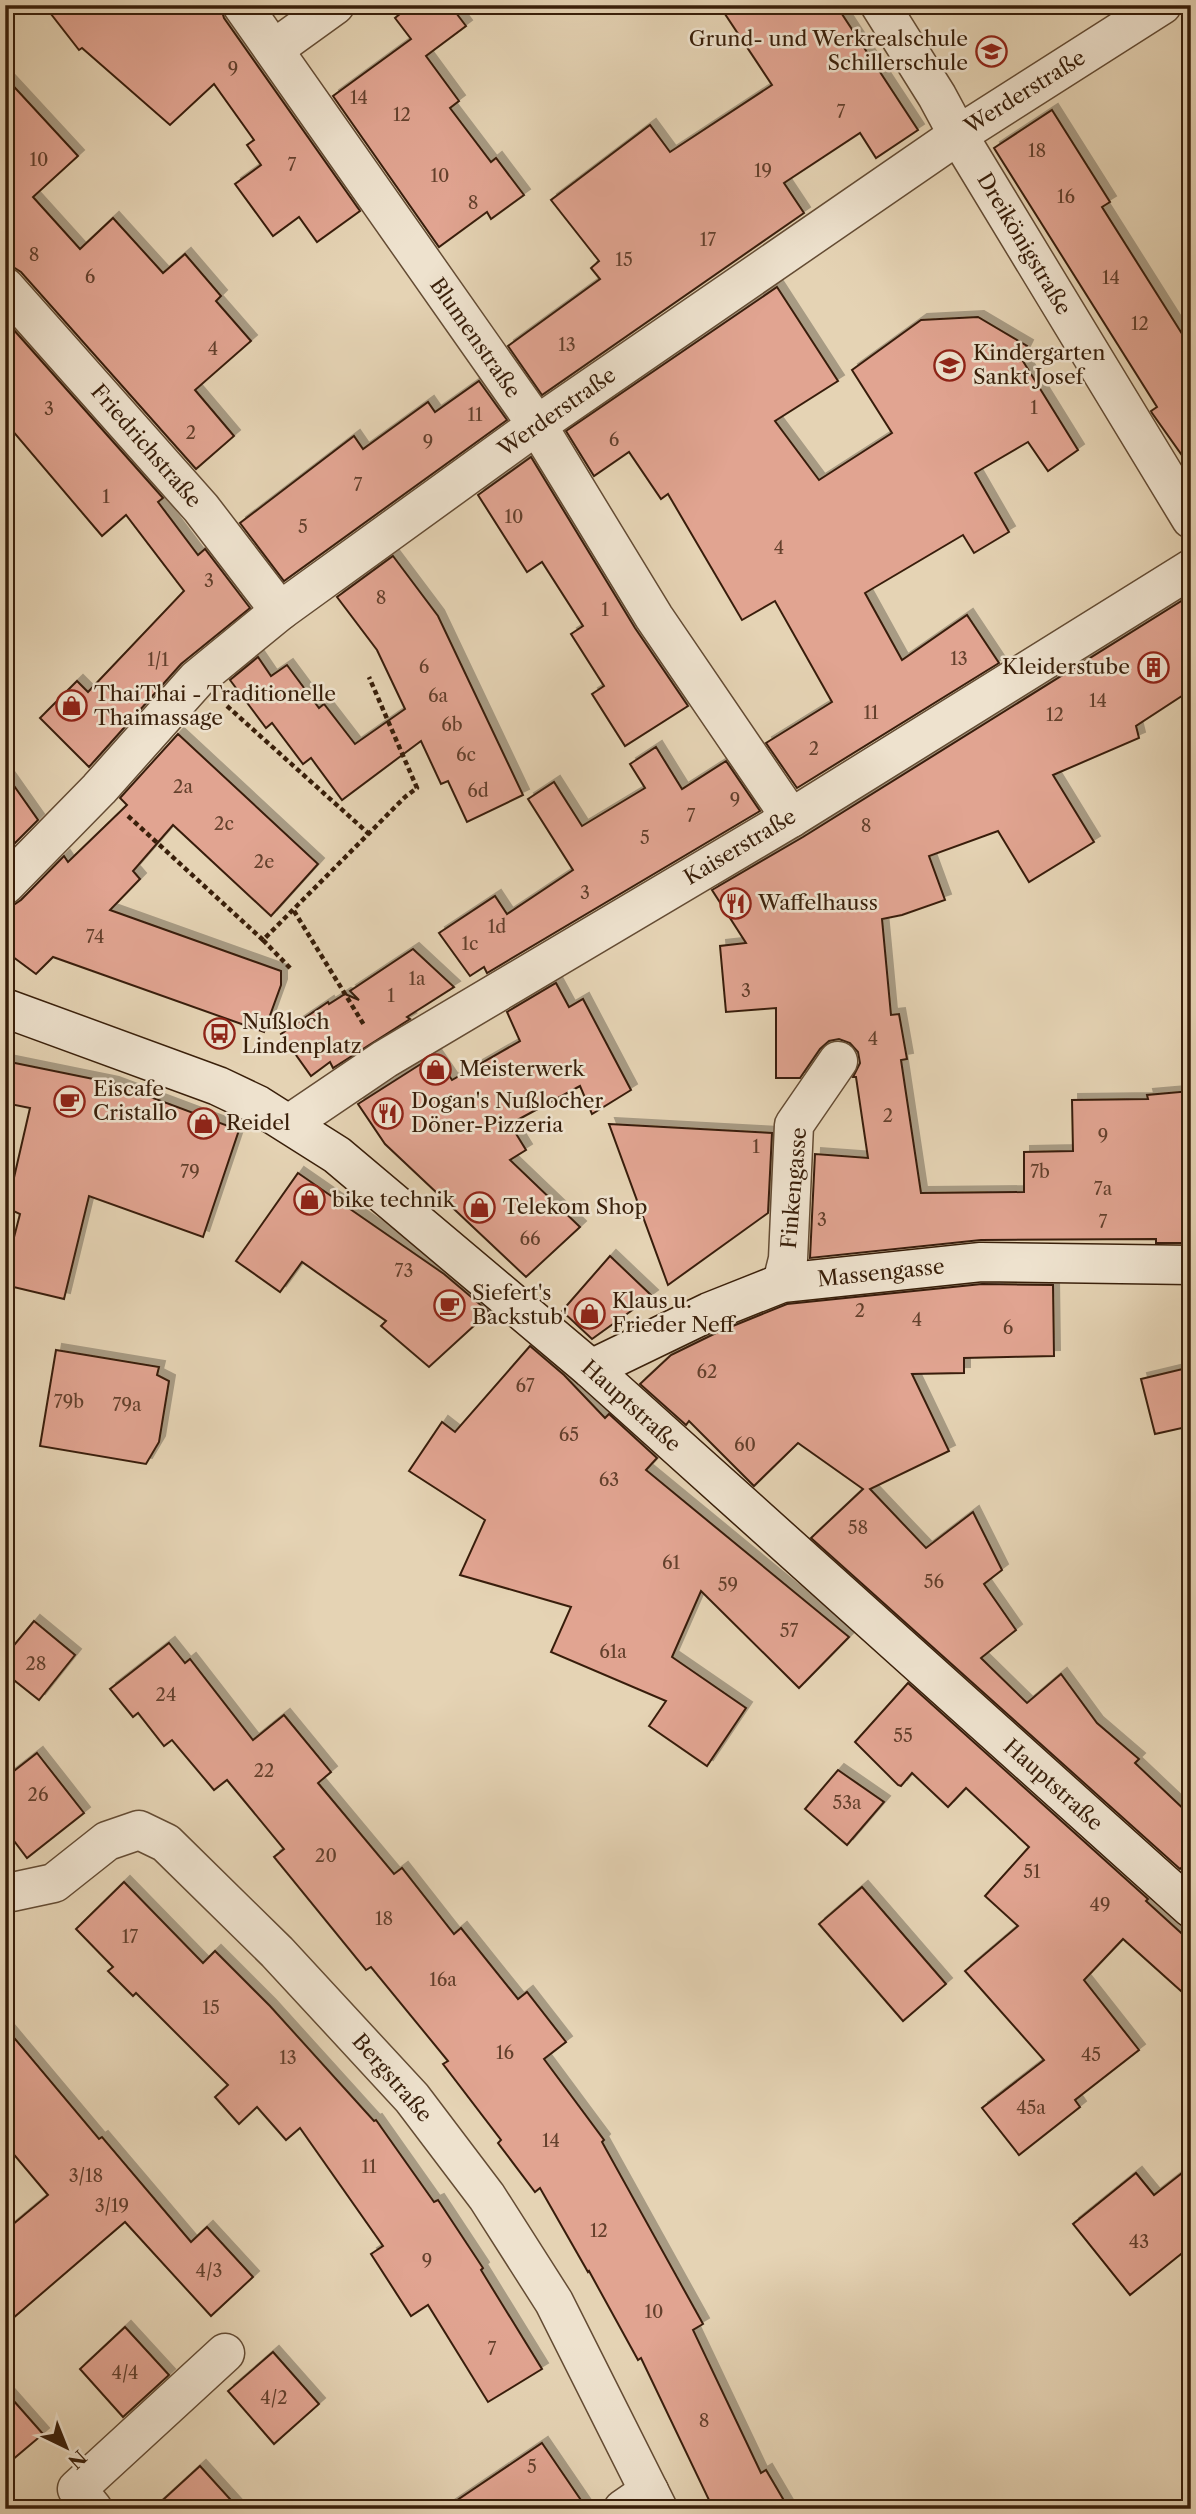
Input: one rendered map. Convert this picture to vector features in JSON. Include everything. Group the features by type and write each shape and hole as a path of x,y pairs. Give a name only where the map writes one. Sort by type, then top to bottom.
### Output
{"street":[{"name":"Blumenstraße","path":"242,5 537,425 654,617 790,818"},
{"path":"274,49 335,5"},
{"name":"Dreikönigstraße","path":"880,5 1191,519"},
{"name":"Werderstraße","path":"5,885 99,789 197,680 279,611 537,425 958,135 1162,5"},
{"name":"Friedrichstraße","path":"5,287 201,508 279,611"},
{"name":"Kaiserstraße","path":"289,1124 385,1059 790,818 1191,569"},
{"name":"Hauptstraße","path":"5,1007 218,1086 258,1105 337,1155 591,1369 1191,1908"},
{"name":"Finkengasse","path":"782,1283 788,1259 794,1125 838,1061"},
{"name":"Massengasse","path":"591,1369 709,1312 782,1283 981,1262 1191,1265"},
{"name":"Bergstraße","path":"5,1889 12,1892 54,1884 107,1841 139,1830 166,1843 277,1952 412,2098 487,2197 554,2302 643,2503"},
{"path":"93,2509 77,2489 225,2353"}],"path":[{"path":"263,940 417,788 369,677"},
{"path":"197,680 369,834"},
{"path":"99,789 292,970"},
{"path":"294,911 385,1059"}],"building":[{"path":"44,5 220,5 224,18 360,211 317,242 299,217 273,236 235,184 261,165 247,145 254,140 214,84 170,125 82,48 79,50"},
{"path":"411,5 450,5 466,26 426,56 459,101 450,108 491,162 496,158 524,195 491,219 487,212 439,247 333,96 411,39 395,18"},
{"path":"719,5 836,5 918,130 876,158 860,133 784,183 804,213 542,395 508,346 600,279 591,268 599,261 551,200 650,125 670,152 772,85"},
{"path":"5,77 78,156 33,197 80,249 113,218 163,273 185,254 221,296 216,301 251,341 195,390 234,436 196,469 21,272 5,266"},
{"path":"1052,110 1110,202 1102,207 1191,348 1191,468 1152,413 1157,407 994,148"},
{"path":"777,287 838,381 775,421 819,480 892,433 852,370 921,320 978,317 1027,346 1021,358 1078,450 1048,471 1028,442 975,473 1009,532 974,553 963,535 865,593 902,660 967,615 999,663 797,788 766,743 832,702 775,601 742,620 668,494 661,499 629,452 594,476 566,431"},
{"path":"5,320 163,498 158,502 198,555 205,549 250,608 181,664 89,767 40,718 77,681 88,692 184,591 126,515 102,536 5,422"},
{"path":"479,381 507,420 284,581 240,523 354,436 363,449 428,402 435,412"},
{"path":"531,457 635,628 688,706 625,746 592,694 604,686 571,634 583,626 542,562 527,572 478,495"},
{"path":"393,556 438,616 523,795 467,822 448,781 441,784 421,741 342,800 311,758 303,764 272,723 266,728 230,680 258,657 271,676 287,665 319,708 324,704 355,744 405,709 377,650 337,597"},
{"path":"1191,595 1191,690 1136,726 1139,738 1053,775 1094,842 1029,882 998,831 929,856 945,900 882,919 891,1015 899,1014 907,1059 901,1060 921,1193 1024,1192 1024,1152 1073,1151 1072,1100 1148,1099 1147,1095 1191,1091 1191,1243 1156,1243 1156,1239 981,1240 810,1258 815,1154 868,1158 856,1077 853,1077 860,1063 858,1052 850,1043 839,1039 829,1041 820,1049 800,1078 776,1078 776,1008 726,1012 720,946 746,943 712,890 803,837"},
{"path":"178,734 318,864 271,916 173,825 133,871 140,879 110,910 281,971 281,985 264,1032 53,957 36,974 5,951 5,906 12,906 21,900 64,856 68,862 127,805 120,798"},
{"path":"656,747 682,789 726,761 760,811 487,973 484,967 470,976 439,933 495,896 507,914 573,870 528,799 554,782 582,826 645,788 630,764"},
{"path":"5,773 38,820 5,853"},
{"path":"413,949 454,987 407,1017 410,1019 333,1068 330,1062 311,1076 281,1034 328,1002 329,1004 345,994 359,1000 350,991"},
{"path":"556,983 569,1007 583,999 631,1090 592,1114 580,1086 510,1124 526,1150 510,1160 580,1227 526,1277 385,1144 358,1104 435,1055 452,1080 520,1041 507,1012"},
{"path":"5,1061 113,1083 239,1130 203,1237 89,1196 64,1299 5,1285 5,1272 20,1214 7,1208 30,1108 5,1103"},
{"path":"609,1124 772,1133 768,1213 668,1285"},
{"path":"298,1173 444,1274 489,1312 429,1367 381,1326 386,1321 302,1262 280,1292 236,1261"},
{"path":"610,1256 652,1296 592,1339 562,1311"},
{"path":"982,1284 1053,1285 1054,1356 964,1358 964,1373 912,1374 949,1451 870,1489 926,1548 973,1512 1002,1570 984,1584 1016,1630 981,1658 1027,1703 1061,1674 1097,1723 1139,1759 1135,1763 1191,1816 1191,1859 1180,1869 811,1538 863,1489 798,1443 754,1486 689,1421 686,1425 640,1384 671,1355 718,1332 787,1304"},
{"path":"530,1346 564,1375 605,1418 609,1414 657,1458 646,1470 849,1637 799,1688 701,1591 672,1657 746,1708 707,1766 649,1726 666,1701 551,1652 571,1607 460,1575 485,1520 409,1471 442,1422 455,1432"},
{"path":"56,1350 159,1367 157,1375 169,1381 159,1442 146,1464 40,1446"},
{"path":"1191,1367 1191,1426 1155,1434 1141,1379"},
{"path":"34,1621 75,1655 39,1700 5,1673 5,1656"},
{"path":"169,1643 185,1663 190,1659 253,1740 284,1715 331,1772 318,1783 394,1874 402,1868 454,1934 461,1928 518,1999 527,1992 566,2042 544,2059 604,2140 602,2142 703,2324 693,2330 761,2473 766,2470 789,2509 698,2509 710,2502 641,2358 638,2360 540,2188 535,2192 498,2143 501,2140 443,2064 448,2061 371,1967 366,1970 274,1857 284,1849 227,1780 214,1790 172,1740 164,1746 138,1713 133,1717 110,1689"},
{"path":"908,1683 1148,1899 1146,1901 1191,1942 1191,2000 1123,1939 1084,1980 1139,2050 1075,2100 1080,2107 1019,2155 982,2108 1044,2060 965,1971 1018,1926 985,1896 1029,1847 966,1788 948,1807 912,1773 901,1786 898,1785 855,1742"},
{"path":"37,1753 84,1813 27,1858 5,1829 5,1778"},
{"path":"838,1770 884,1802 847,1845 805,1809"},
{"path":"124,1882 203,1963 215,1951 270,2006 374,2121 376,2120 434,2202 438,2200 483,2268 481,2270 542,2369 488,2402 428,2305 411,2316 371,2254 383,2246 300,2128 286,2140 257,2107 239,2124 215,2097 228,2085 136,1993 133,1996 108,1971 113,1967 76,1929"},
{"path":"862,1887 946,1984 903,2021 819,1924"},
{"path":"5,2027 99,2139 102,2137 191,2242 207,2227 253,2277 211,2316 125,2222 5,2325 5,2231 48,2195 5,2144"},
{"path":"1191,2166 1191,2246 1130,2295 1073,2224 1136,2173 1154,2195"},
{"path":"125,2327 169,2375 123,2417 80,2369"},
{"path":"273,2352 319,2404 274,2444 228,2391"},
{"path":"5,2391 43,2434 5,2466"},
{"path":"542,2443 587,2509 444,2509"},
{"path":"200,2466 239,2509 153,2509"}],"place":[{"name":"Grund- und Werkrealschule Schillerschule","path":"991,51"},
{"name":"Kindergarten Sankt Josef","path":"950,365"},
{"name":"Kleiderstube","path":"1153,667"},
{"name":"ThaiThai - Traditionelle Thaimassage","path":"71,706"},
{"name":"Waffelhauss","path":"735,903"},
{"name":"Nußloch Lindenplatz","path":"219,1034"},
{"name":"Meisterwerk","path":"436,1069"},
{"name":"Eiscafe Cristallo","path":"70,1101"},
{"name":"Dogan's Nußlocher Döner-Pizzeria","path":"388,1113"},
{"name":"Reidel","path":"203,1123"},
{"name":"bike technik","path":"309,1200"},
{"name":"Telekom Shop","path":"480,1207"},
{"name":"Siefert's Backstub'","path":"449,1305"},
{"name":"Klaus u. Frieder Neff","path":"589,1313"}]}
